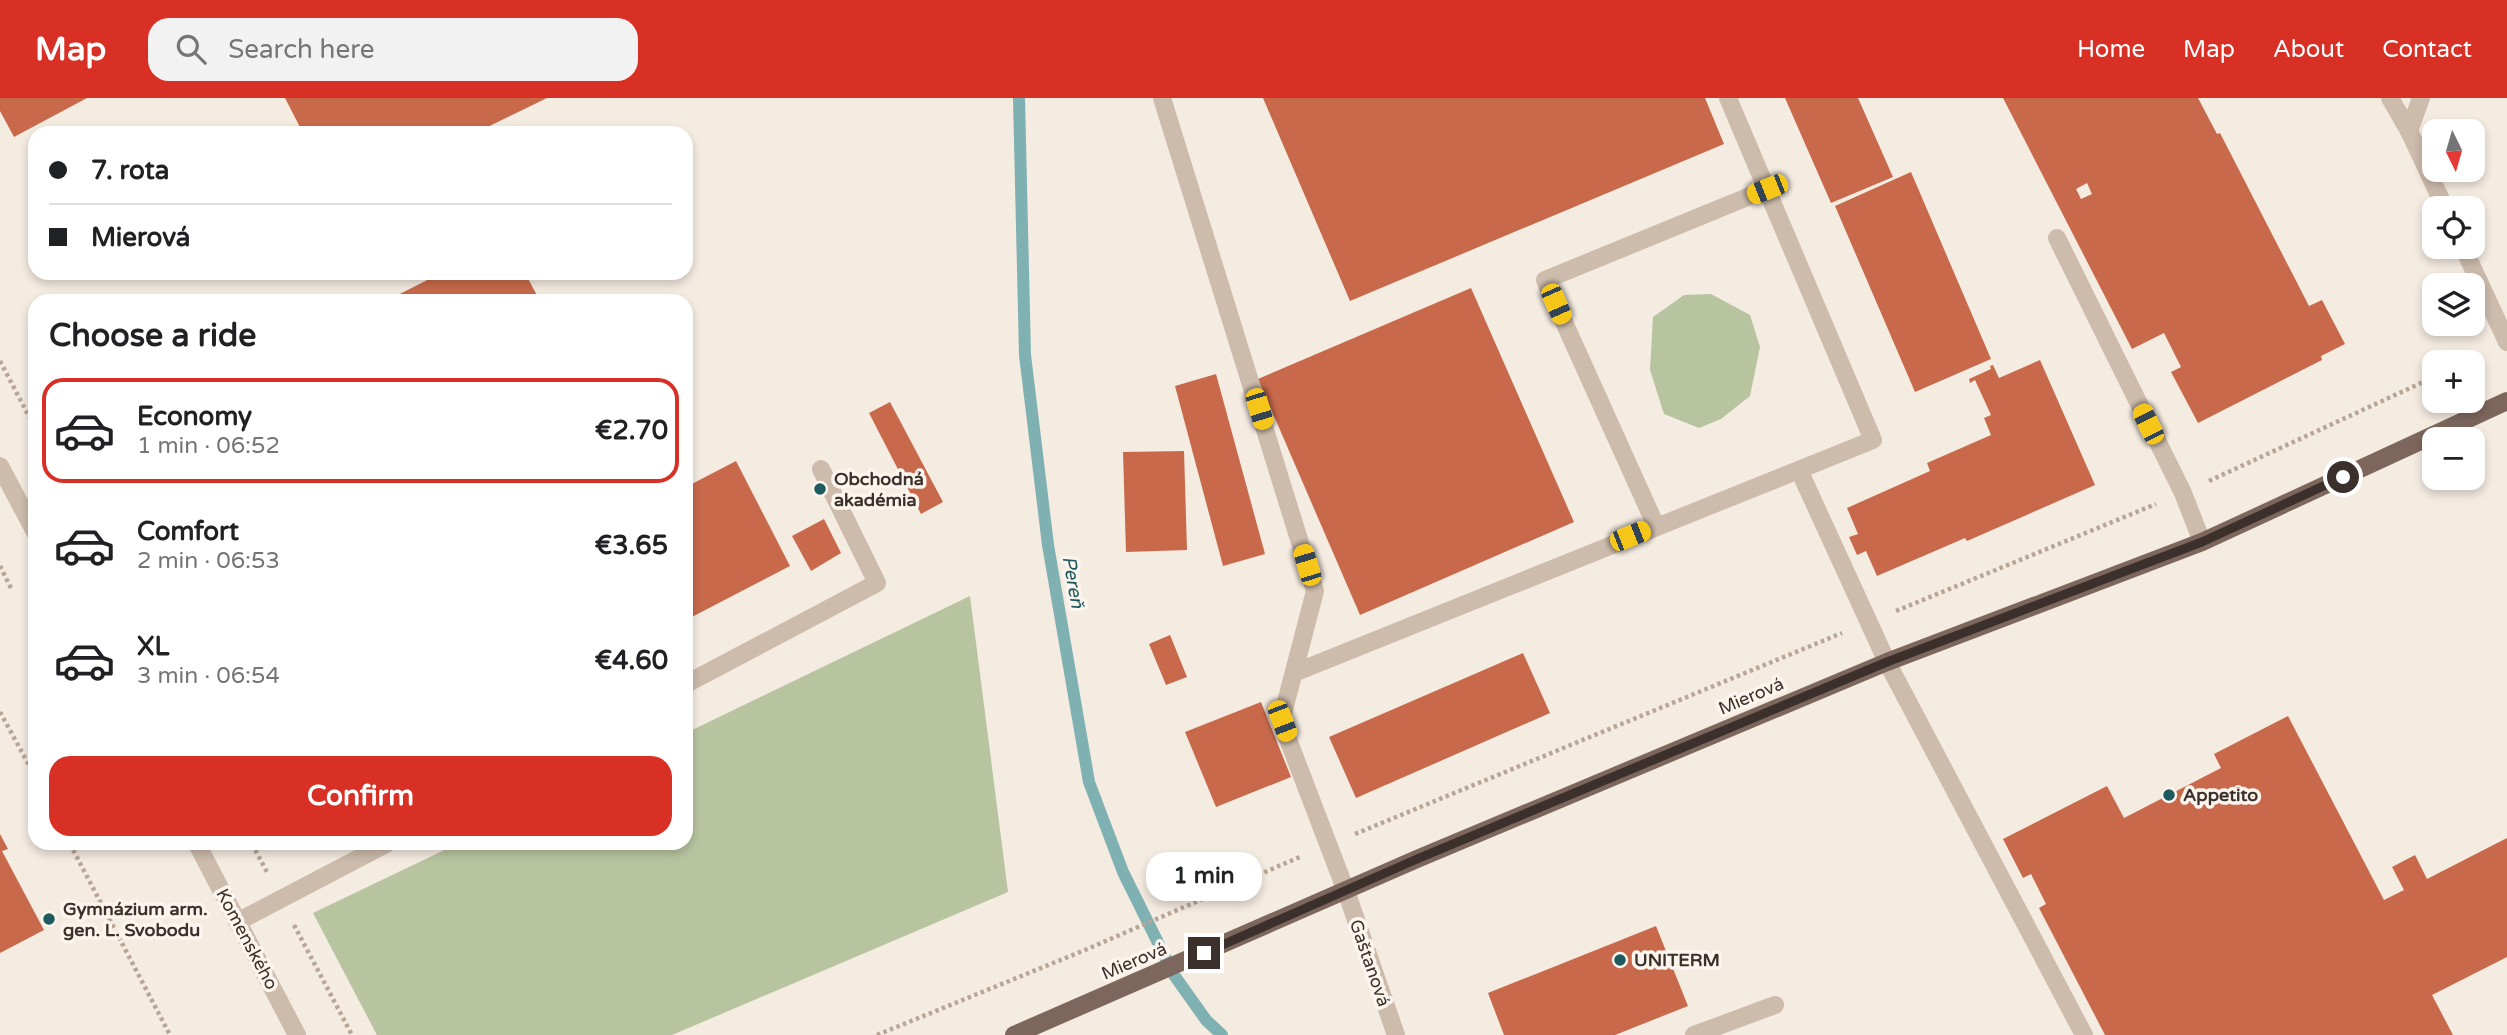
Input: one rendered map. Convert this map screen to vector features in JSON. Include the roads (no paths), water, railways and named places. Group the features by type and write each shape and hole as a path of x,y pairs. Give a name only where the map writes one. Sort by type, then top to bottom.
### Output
{"main road":[{"name":"Mierová","path":"1014,1035 1887,662 2202,542 2507,401"}],"street":[{"name":"Gaštanová","path":"1161,98 1315,591 1282,721 1346,891 1396,1035"},
{"path":"1294,673 1873,440 1728,98"},
{"path":"2390,98 2409,131 2439,196"},
{"path":"2409,131 2421,98"},
{"path":"1656,526 1545,280 1767,189"},
{"path":"2057,238 2183,493 2202,542"},
{"path":"2469,259 2507,342"},
{"path":"0,466 28,520"},
{"path":"693,680 877,583 821,469"},
{"path":"1799,470 1887,662 2084,1035"},
{"name":"Komenského","path":"200,850 297,1035"},
{"path":"237,922 375,850"},
{"path":"1693,1035 1775,1005"}],"waterway":[{"name":"Pereň","path":"1019,98 1025,355 1048,545 1089,782 1123,872 1174,975 1206,1020 1222,1035"}],"place":[{"name":"Obchodná akadémia","path":"820,489"},
{"name":"Appetito","path":"2169,795"},
{"name":"Gymnázium arm. gen. L. Svobodu","path":"49,919"},
{"name":"UNITERM","path":"1620,960"}]}
